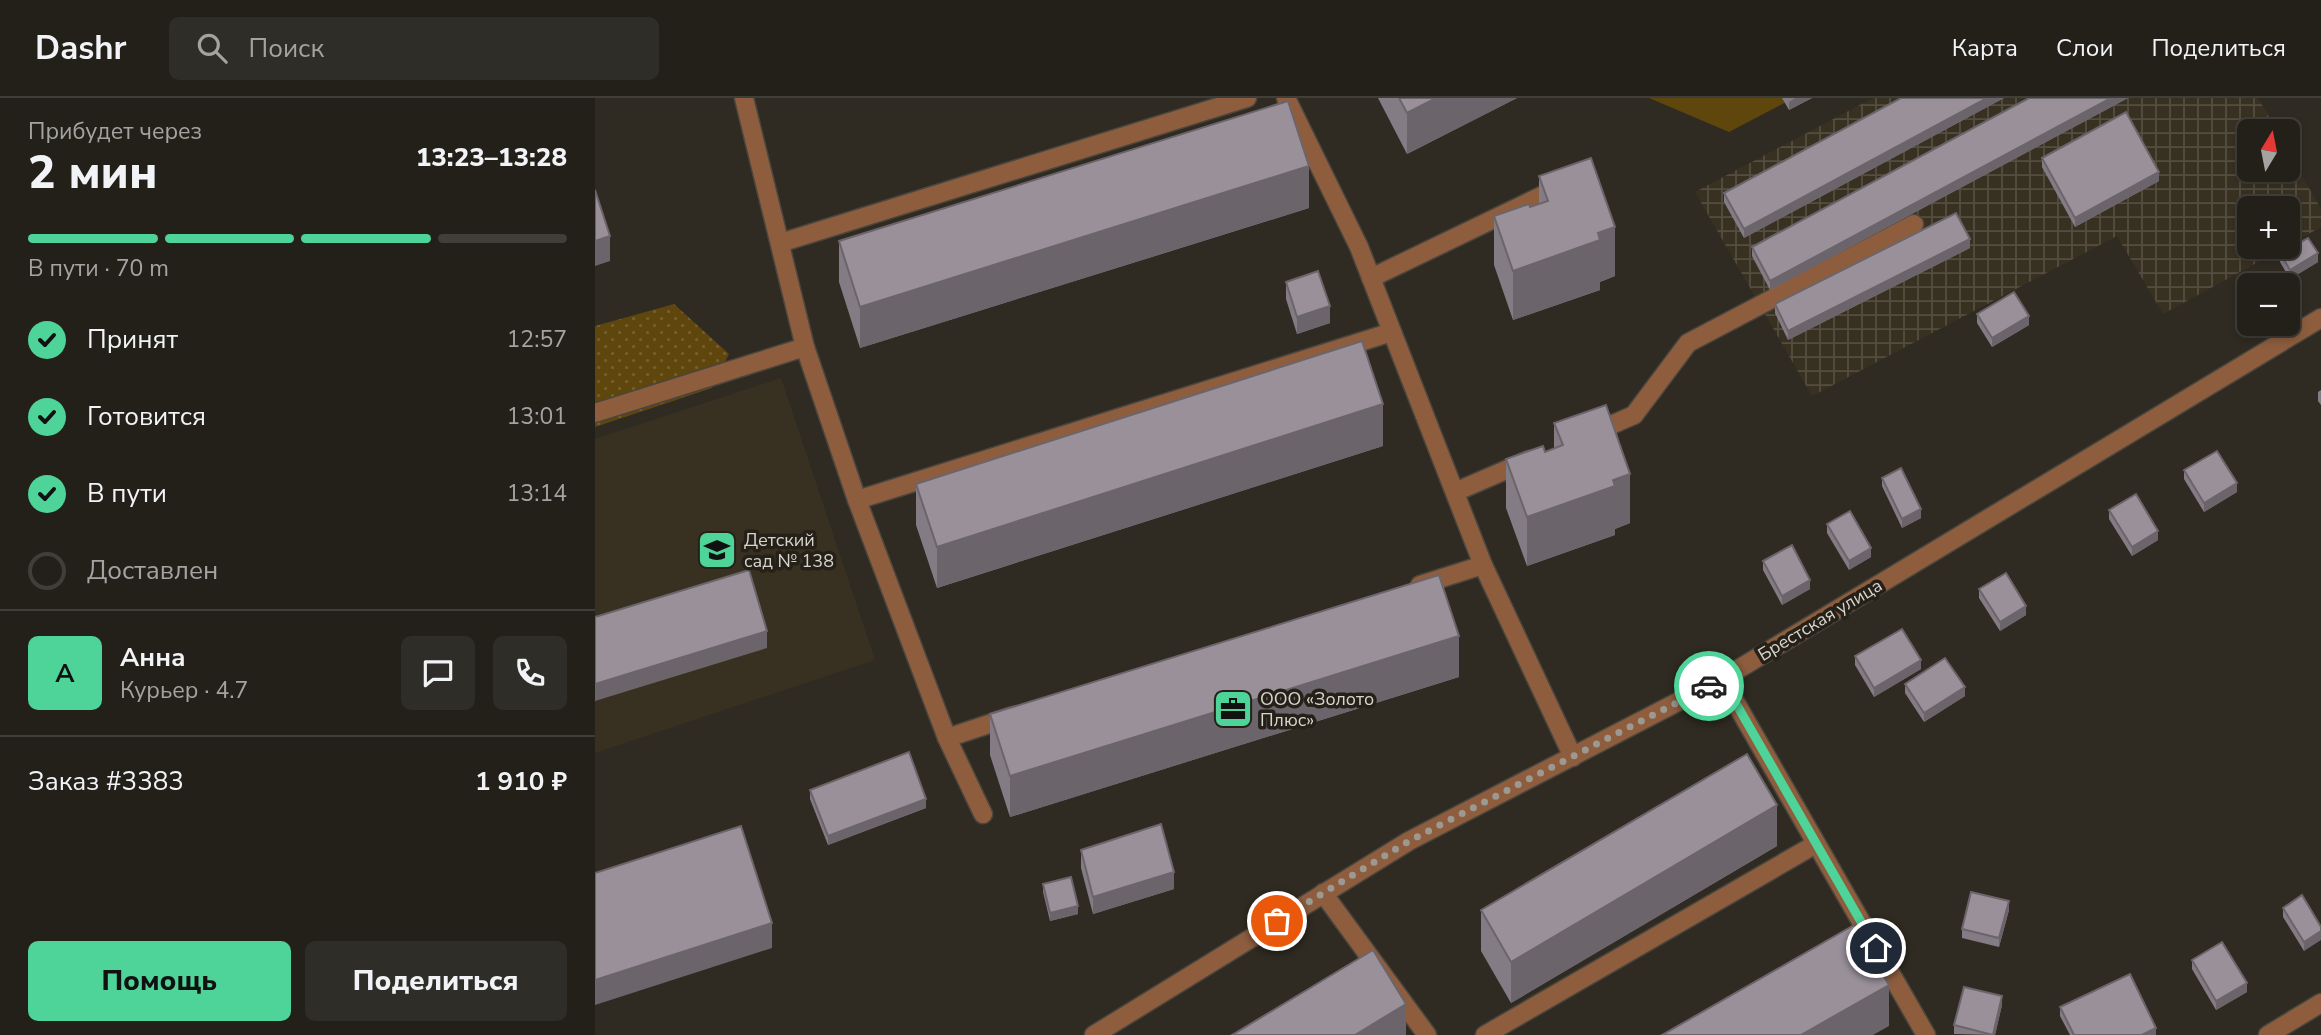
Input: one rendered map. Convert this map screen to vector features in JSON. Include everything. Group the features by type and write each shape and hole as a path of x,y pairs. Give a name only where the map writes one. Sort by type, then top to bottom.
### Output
{"street":[{"path":"744,98 805,347 857,500 947,738 983,814"},
{"path":"780,243 1247,98"},
{"path":"1286,98 1359,247 1483,565 1573,757"},
{"path":"1371,278 1572,181"},
{"path":"1583,437 1634,415 1688,343 1914,224"},
{"name":"Брестская улица","path":"1094,1035 1409,841 1722,679 2321,318"},
{"path":"857,500 1392,332"},
{"path":"595,413 805,347"},
{"path":"1455,492 1544,453"},
{"path":"1405,590 1483,565"},
{"path":"1722,679 1816,844 1858,929 1926,1035"},
{"path":"947,738 1025,712"},
{"path":"1485,1035 1816,844"},
{"path":"1323,893 1427,1035"},
{"path":"2268,1035 2321,1003"}],"shaded area":[{"path":"1649,98 1794,98 1729,132"},
{"path":"1873,98 2258,98 2270,119 2237,119 2237,182 2300,182 2300,173 2321,209 2321,227 2300,239 2300,196 2237,196 2237,259 2264,259 2163,314 2117,236 1812,396 1695,192"},
{"path":"674,304 729,354 712,388 595,427 595,326"},
{"name":"Детский сад № 138","path":"781,378 875,660 595,753 595,439"}],"building":[{"path":"1399,98 1436,98 1407,113"},
{"path":"1901,98 1987,98 1744,229 1724,193"},
{"path":"2029,98 2111,98 1770,281 1752,247"},
{"path":"1288,101 1309,166 860,307 839,241"},
{"path":"2126,112 2159,172 2075,218 2042,158"},
{"path":"1591,158 1615,227 1598,233 1600,240 1513,271 1494,216 1529,204 1530,207 1548,201 1539,176"},
{"path":"595,190 610,236 595,241"},
{"path":"1956,213 1970,239 1788,331 1775,304"},
{"path":"2308,238 2318,253 2290,270 2284,259 2300,259 2300,242"},
{"path":"1318,271 1330,306 1297,317 1286,282"},
{"path":"2014,292 2029,316 1992,338 1977,314"},
{"path":"1362,341 1383,404 937,547 916,484"},
{"path":"1606,405 1630,474 1613,480 1615,486 1527,517 1506,459 1543,446 1545,452 1563,445 1554,423"},
{"path":"2217,451 2237,483 2204,503 2184,470"},
{"path":"1901,468 1921,509 1902,519 1882,478"},
{"path":"2136,494 2158,531 2132,547 2109,510"},
{"path":"1850,511 1871,548 1849,561 1827,524"},
{"path":"1792,545 1810,580 1782,596 1763,561"},
{"path":"749,570 767,631 595,684 595,617"},
{"path":"2006,573 2026,606 2000,622 1979,589"},
{"path":"1439,575 1459,636 1010,776 990,714"},
{"path":"1902,629 1921,660 1874,688 1855,656"},
{"path":"1945,658 1965,687 1924,713 1905,684"},
{"path":"909,752 926,799 828,836 810,790"},
{"path":"1747,754 1777,805 1511,962 1481,910"},
{"path":"1161,824 1174,872 1093,897 1081,850"},
{"path":"741,826 772,923 595,980 595,873"},
{"path":"1071,877 1078,906 1050,913 1043,884"},
{"path":"1971,892 2009,901 1999,938 1962,929"},
{"path":"2302,895 2321,927 2321,931 2304,942 2283,908"},
{"path":"1854,925 1889,985 1801,1035 1662,1035"},
{"path":"2222,942 2247,983 2216,1001 2192,960"},
{"path":"1373,950 1406,1004 1355,1035 1232,1035"},
{"path":"2130,974 2156,1028 2142,1035 2074,1035 2060,1007"},
{"path":"1964,987 2002,996 1993,1035 1954,1025"}],"way so far":[{"path":"1277,921 1409,841 1709,686"}],"place":[{"name":"Детский сад № 138","path":"717,550"},
{"name":"ООО «Золото Плюс»","path":"1233,709"}],"route":[{"path":"1709,686 1722,679 1876,948"}]}
